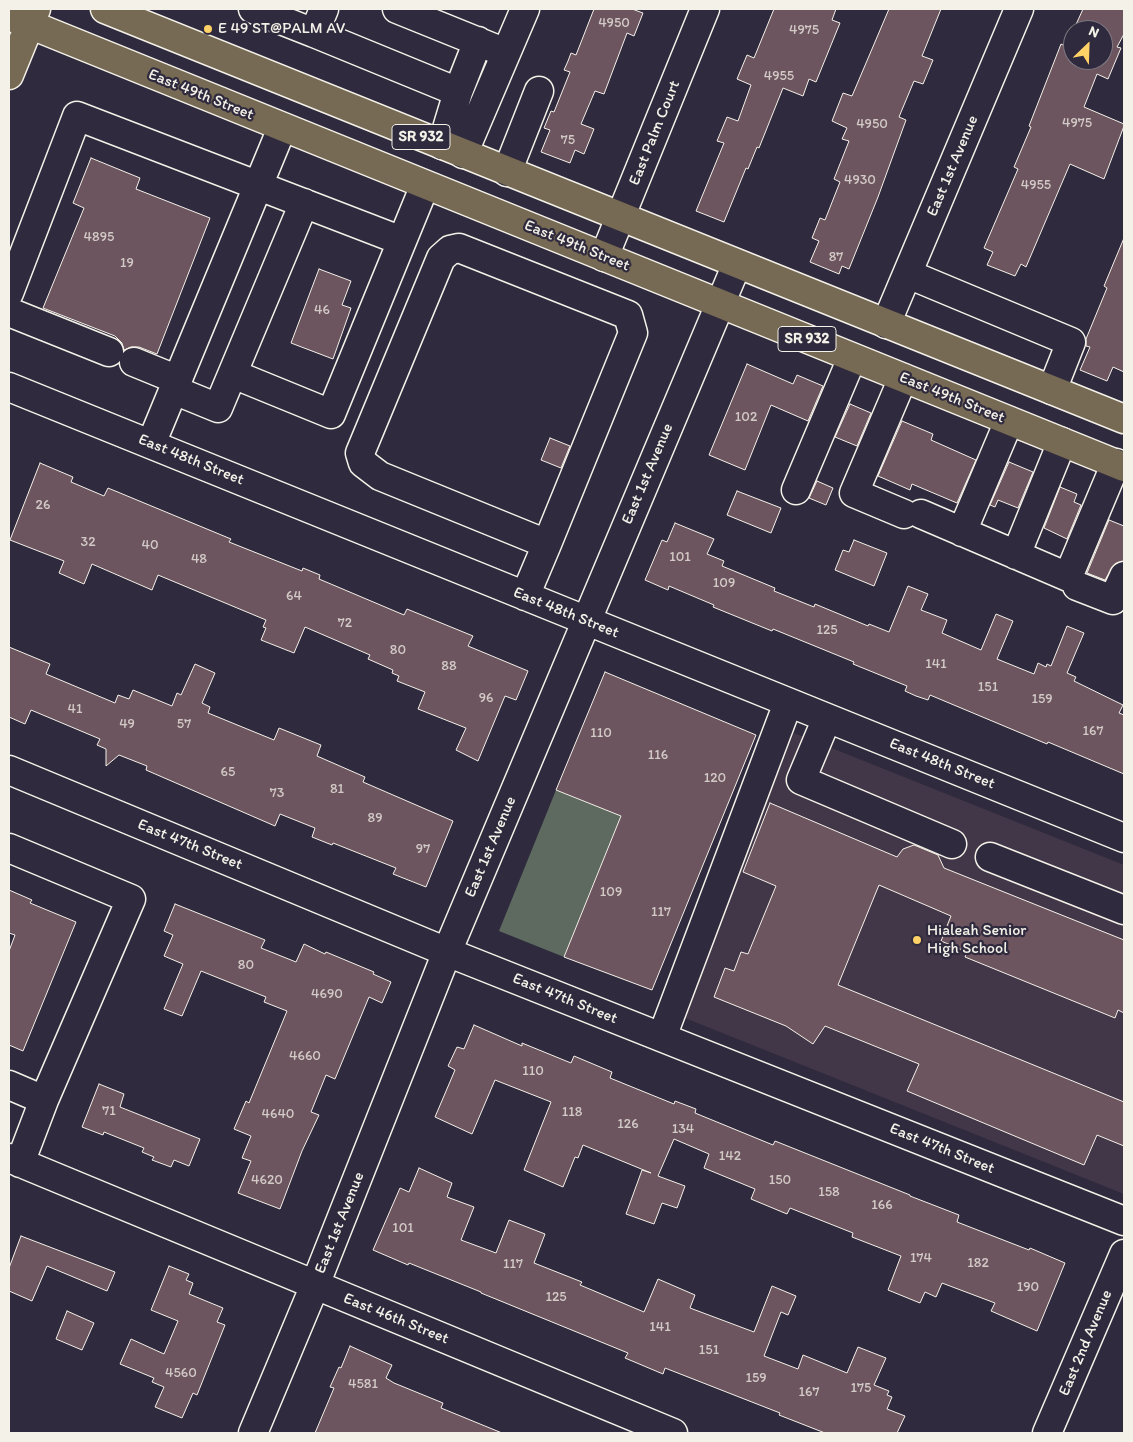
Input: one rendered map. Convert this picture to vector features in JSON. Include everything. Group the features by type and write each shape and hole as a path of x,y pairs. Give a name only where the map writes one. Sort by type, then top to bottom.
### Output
{"main road":[{"name":"SR 932","path":"105,9 1124,419"},
{"path":"9,76 25,16"},
{"name":"East 49th Street","path":"25,16 67,41 1120,465"}],"street":[{"path":"253,9 319,21 458,92"},
{"path":"396,9 506,53"},
{"path":"453,150 506,53 524,9"},
{"name":"East Palm Court","path":"604,257 705,9"},
{"name":"East 1st Avenue","path":"886,324 1019,9"},
{"path":"453,150 458,92 478,42"},
{"path":"507,172 539,91"},
{"path":"10,286 78,116 402,241"},
{"path":"160,448 176,385 282,128"},
{"path":"233,374 331,414 425,185"},
{"path":"9,312 121,357 218,408 304,203"},
{"path":"525,596 547,544 633,332 628,315 459,248 450,250 441,258 360,453 363,463 380,476 547,544"},
{"name":"East 1st Avenue","path":"253,1433 315,1285 448,952 738,264"},
{"path":"908,274 1071,342 1052,390"},
{"path":"796,490 852,358"},
{"path":"903,378 854,492 962,532 1068,577 1120,465"},
{"name":"East 48th Street","path":"9,388 1124,838"},
{"path":"962,532 1009,421"},
{"path":"1016,555 1062,442"},
{"path":"1077,586 1113,600 1124,576"},
{"path":"662,1037 788,703"},
{"path":"827,718 801,780 952,844"},
{"name":"East 47th Street","path":"9,770 448,952 1124,1221"},
{"path":"9,848 131,898 44,1100 14,1160"},
{"path":"990,858 1124,910"},
{"path":"9,1085 44,1100"},
{"name":"East 46th Street","path":"14,1160 673,1433"},
{"name":"East 2nd Avenue","path":"1047,1433 1124,1254"}],"shaded area":[{"name":"Hialeah Senior High School","path":"794,733 1124,865 1124,1194 680,1016"},
{"path":"556,790 621,816 564,957 499,931"}],"building":[{"path":"594,9 632,9 643,13 634,36 627,33 604,94 595,91 581,124 594,129 584,154 575,150 570,163 541,152 550,130 544,128 551,111 554,112 570,72 564,70 571,53 576,55"},
{"path":"774,9 836,9 832,20 840,23 816,82 809,79 803,96 783,88 759,148 757,147 748,169 746,168 724,222 696,211 724,143 717,141 727,117 738,121 751,85 737,79 747,55 754,58"},
{"path":"889,9 941,9 922,56 933,60 923,84 914,81 899,117 906,120 878,197 849,269 842,266 839,274 810,262 819,241 812,238 820,218 825,220 840,182 834,179 849,141 842,139 847,128 832,121 843,93 852,96"},
{"path":"1083,9 1124,9 1124,34 1117,47 1121,48 1113,67 1113,20 1078,20"},
{"path":"1061,44 1063,45 1063,70 1112,70 1108,79 1097,74 1084,107 1124,124 1124,126 1104,179 1070,164 1026,267 1021,264 1015,276 987,265 993,252 984,248 1018,169 1014,167 1031,127 1029,126"},
{"path":"91,158 140,178 136,189 210,218 157,354 139,347 131,347 124,350 122,343 115,336 43,308 84,208 73,203"},
{"path":"1124,238 1124,372 1113,367 1107,381 1080,370 1090,347 1086,346 1086,339 1107,288 1104,286"},
{"path":"319,269 351,281 342,305 351,308 333,359 291,343"},
{"path":"747,364 793,384 797,375 823,386 808,421 771,405 745,470 709,455"},
{"path":"850,404 871,413 857,446 835,437"},
{"path":"902,421 933,434 931,440 976,460 957,503 912,484 910,490 878,476"},
{"path":"550,438 570,446 561,468 541,460"},
{"path":"1009,462 1033,472 1018,508 998,500 995,507 990,505"},
{"path":"40,463 73,477 71,482 104,496 108,488 231,539 229,542 302,571 303,568 320,575 319,579 404,615 407,609 473,636 468,646 528,671 516,700 505,696 478,761 456,750 466,728 418,709 425,692 397,681 399,676 392,673 393,670 368,659 370,655 305,627 294,653 261,640 266,628 263,627 266,620 158,575 152,590 92,564 84,584 59,573 64,561 10,540"},
{"path":"817,481 833,488 826,505 809,498"},
{"path":"1060,487 1077,494 1074,502 1081,505 1067,539 1044,528"},
{"path":"737,491 781,508 771,533 727,515"},
{"path":"1109,520 1124,526 1124,561 1115,564 1105,580 1087,573"},
{"path":"675,523 714,539 707,554 724,561 722,566 775,588 774,591 814,607 815,604 868,626 869,624 889,632 908,586 928,594 921,610 947,620 942,633 981,650 996,614 1013,621 997,659 1034,674 1038,663 1046,667 1047,664 1051,666 1067,626 1084,633 1067,673 1076,677 1074,681 1123,705 1119,713 1124,715 1124,774 930,695 928,700 916,696 905,691 907,686 853,664 854,662 713,607 714,605 669,586 668,590 645,580 662,540 667,542"},
{"path":"854,540 887,553 874,586 835,570 843,550 849,552"},
{"path":"9,647 50,664 46,674 115,703 118,695 129,699 133,690 172,706 177,693 181,695 195,664 215,673 202,703 210,707 208,713 274,740 279,728 321,745 317,756 365,777 363,782 453,821 426,887 393,874 396,868 333,843 332,845 312,837 315,828 280,814 275,826 146,770 147,766 119,755 106,766 106,749 97,745 100,739 31,710 25,724 9,717"},
{"path":"605,672 756,735 652,990 564,957 621,816 556,790"},
{"path":"770,803 897,857 903,849 914,845 938,855 944,868 1124,940 1124,1013 1118,1010 1115,1018 965,957 967,952 941,941 951,916 879,885 838,985 1124,1102 1124,1146 1097,1135 1084,1165 907,1091 919,1064 825,1026 813,1044 786,1026 714,997 725,968 734,971 741,952 748,954 776,886 743,872"},
{"path":"9,890 32,900 30,903 76,922 23,1051 9,1045 9,951 15,935 9,933"},
{"path":"175,904 265,940 261,948 296,962 304,944 374,972 373,974 391,982 382,1003 369,997 335,1079 326,1075 311,1112 319,1115 302,1151 280,1209 238,1193 251,1161 242,1158 251,1136 234,1129 246,1101 249,1103 287,1011 264,1002 266,997 201,971 182,1016 164,1009 183,964 164,956 173,935 164,931"},
{"path":"474,1025 522,1046 522,1043 571,1063 574,1056 612,1072 610,1078 674,1104 675,1101 696,1109 695,1113 773,1145 775,1141 910,1195 959,1215 957,1222 1029,1250 1030,1248 1065,1263 1037,1331 991,1311 995,1303 942,1283 936,1297 925,1292 920,1303 888,1290 901,1256 852,1237 853,1233 790,1208 787,1214 751,1199 755,1189 704,1168 709,1154 674,1139 658,1176 685,1186 677,1208 662,1203 654,1224 626,1214 642,1170 651,1173 583,1145 578,1158 575,1157 563,1187 524,1170 551,1102 495,1080 472,1134 435,1117 455,1070 448,1066 457,1047 464,1049"},
{"path":"99,1084 124,1094 120,1107 200,1139 189,1166 174,1160 171,1167 152,1160 154,1157 142,1152 144,1148 104,1132 103,1135 82,1127"},
{"path":"419,1168 452,1183 447,1197 474,1207 461,1240 496,1253 509,1220 545,1234 534,1263 582,1282 580,1285 644,1312 658,1279 695,1295 690,1308 754,1332 772,1286 796,1296 788,1315 781,1312 764,1356 798,1369 803,1355 847,1373 858,1347 886,1358 874,1385 889,1391 887,1395 892,1397 887,1409 905,1416 897,1433 825,1433 779,1415 780,1413 665,1368 663,1374 625,1358 628,1353 481,1292 373,1250 400,1188 409,1192"},
{"path":"21,1236 115,1272 107,1291 47,1266 32,1301 9,1291 9,1268"},
{"path":"169,1266 189,1274 186,1280 193,1283 189,1294 223,1308 217,1322 225,1325 197,1395 193,1393 182,1418 155,1407 164,1387 152,1382 154,1378 120,1364 131,1339 164,1354 178,1321 151,1310"},
{"path":"67,1311 94,1323 82,1350 56,1339"},
{"path":"350,1346 392,1365 386,1378 394,1383 443,1403 441,1408 502,1433 315,1433 334,1388 330,1387 339,1367 341,1368"}],"place":[{"name":"E 49 ST@PALM AV","path":"208,29"},
{"name":"Hialeah Senior High School","path":"917,940"}]}
